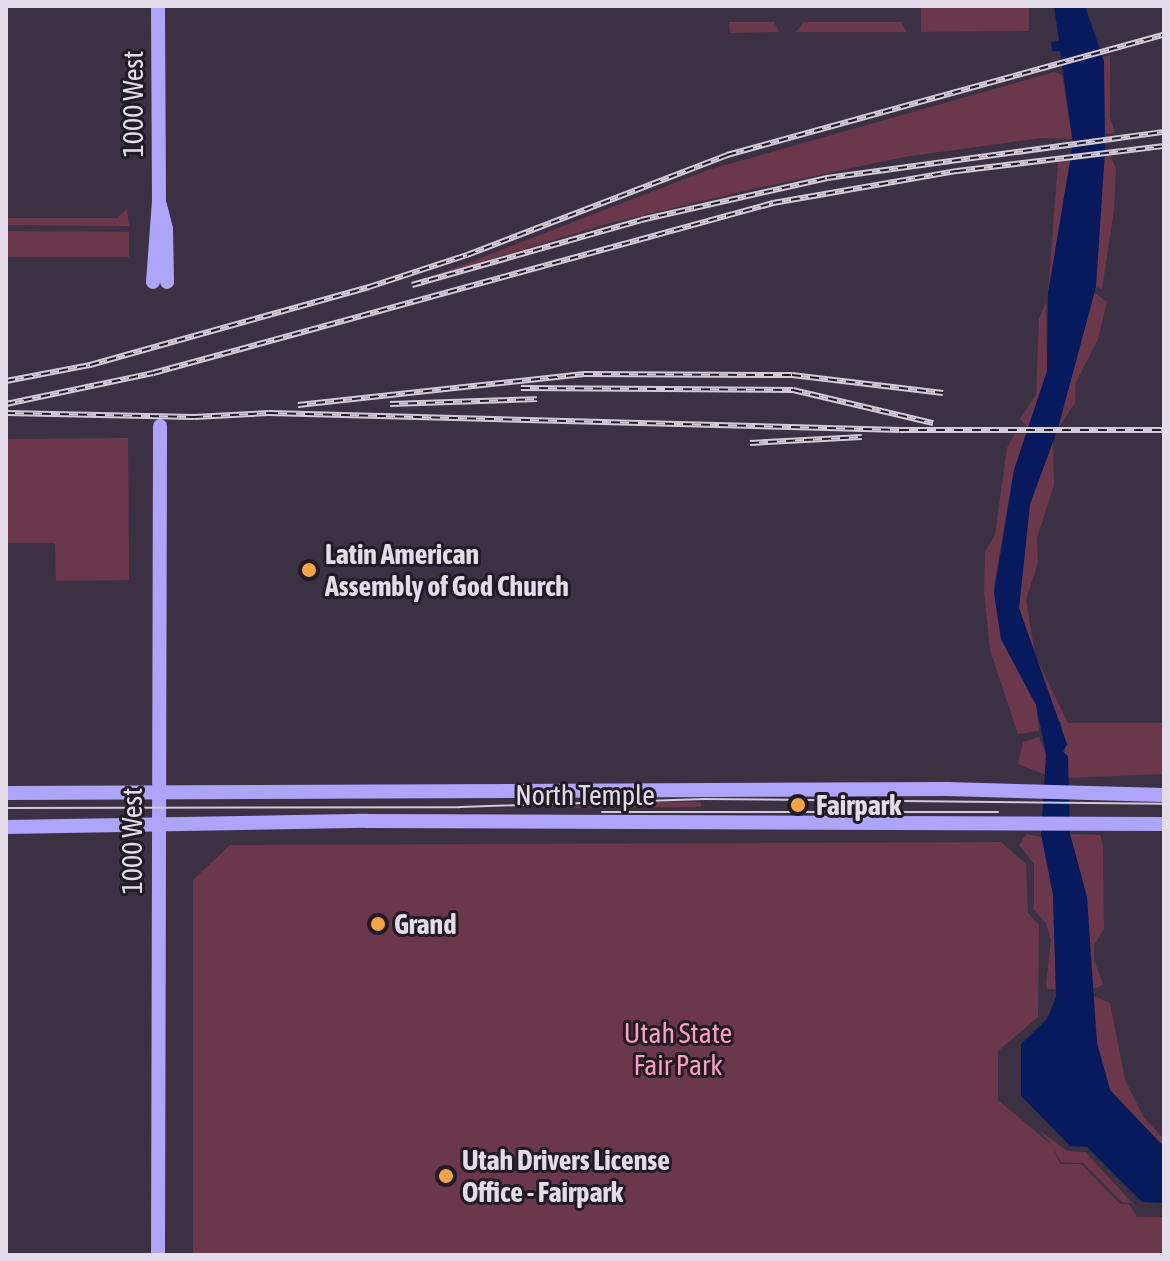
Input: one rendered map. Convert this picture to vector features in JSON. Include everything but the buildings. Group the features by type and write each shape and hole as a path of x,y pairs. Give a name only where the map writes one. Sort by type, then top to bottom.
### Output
{"main road":[{"name":"1000 West","path":"158,6 160,282"},
{"name":"1000 West","path":"158,1255 160,426"},
{"name":"North Temple","path":"6,793 1027,791 1164,795"},
{"name":"North Temple","path":"6,827 1088,820 1164,824"}],"green space":[{"path":"921,6 1029,6 1029,31 921,32"},
{"path":"729,22 774,22 779,32 730,33"},
{"path":"804,22 901,22 907,32 796,32"},
{"path":"1110,55 1110,117 1115,133 1105,134 1103,57"},
{"path":"1054,72 1062,75 1072,139 1042,138 904,157 757,188 606,224 434,276 708,170"},
{"path":"1110,155 1116,168 1114,210 1102,289 1096,287 1099,222 1104,156"},
{"path":"1071,160 1058,255 1048,293 1058,162"},
{"path":"127,209 129,226 6,225 6,218 117,218"},
{"path":"6,231 129,232 129,257 6,257"},
{"path":"1094,292 1107,302 1098,339 1076,382 1075,403 1058,428"},
{"path":"1046,302 1047,371 1028,428 1020,419 1036,395 1039,319"},
{"path":"1015,434 1026,434 1014,470 994,586 1001,639 1036,705 1039,731 1018,734 990,650 984,590 985,552 995,535 1007,448"},
{"path":"128,438 129,580 56,581 55,543 6,543 6,439"},
{"path":"1053,442 1054,485 1037,538 1038,563 1026,599 1035,655 1068,723 1164,723 1164,774 1068,778 1061,723 1051,710 1019,608 1030,504"},
{"path":"1039,737 1046,754 1046,775 1018,764 1023,742"},
{"path":"701,802 701,807 548,808"},
{"path":"1026,834 1042,837 1053,895 1056,989 1047,989 1046,984 1051,940 1046,923 1034,910 1034,864 1019,845"},
{"path":"1070,834 1100,835 1103,845 1104,929 1094,945 1094,960 1103,984 1097,988 1091,988 1087,897"},
{"name":"Utah State Fair Park","path":"1001,842 1026,864 1028,913 1039,925 1038,1017 998,1051 998,1100 1053,1146 1040,1131 1067,1151 1085,1152 1138,1209 1131,1203 1122,1202 1083,1163 1061,1162 1053,1147 1060,1164 1081,1164 1120,1204 1129,1204 1137,1217 1164,1217 1164,1255 193,1255 193,880 230,845"},
{"path":"1091,995 1110,1003 1125,1080 1144,1118 1164,1139 1164,1147 1110,1090 1097,1043"}],"shaded area":[{"path":"1054,6 1085,6 1104,61 1105,151 1096,287 1058,428 1030,504 1019,608 1067,744 1063,752 1068,756 1070,834 1087,897 1097,1043 1110,1090 1164,1147 1164,1203 1142,1202 1087,1147 1070,1146 1021,1096 1021,1044 1047,1019 1056,997 1053,895 1041,834 1046,754 1036,705 1001,639 994,593 1014,470 1047,371 1048,293 1073,143 1060,51 1052,51 1051,42 1059,41"}],"tram line":[{"path":"6,808 460,807 705,799 1164,804"},
{"path":"602,812 998,812"}],"railway":[{"path":"6,381 90,365 369,287 467,255 727,155 1164,35"},
{"path":"412,285 641,220 827,178 1164,132"},
{"path":"6,404 153,373 773,203 957,171 1164,146"},
{"path":"298,405 584,374 792,375 943,393"},
{"path":"521,388 793,390 933,423"},
{"path":"390,404 537,399"},
{"path":"6,413 194,417 269,413 900,430 1164,430"},
{"path":"750,443 862,437"}],"place":[{"name":"Latin American Assembly of God Church","path":"309,570"},
{"name":"Fairpark","path":"798,805"},
{"name":"Grand","path":"378,924"},
{"name":"Utah Drivers License Office - Fairpark","path":"446,1176"}]}
